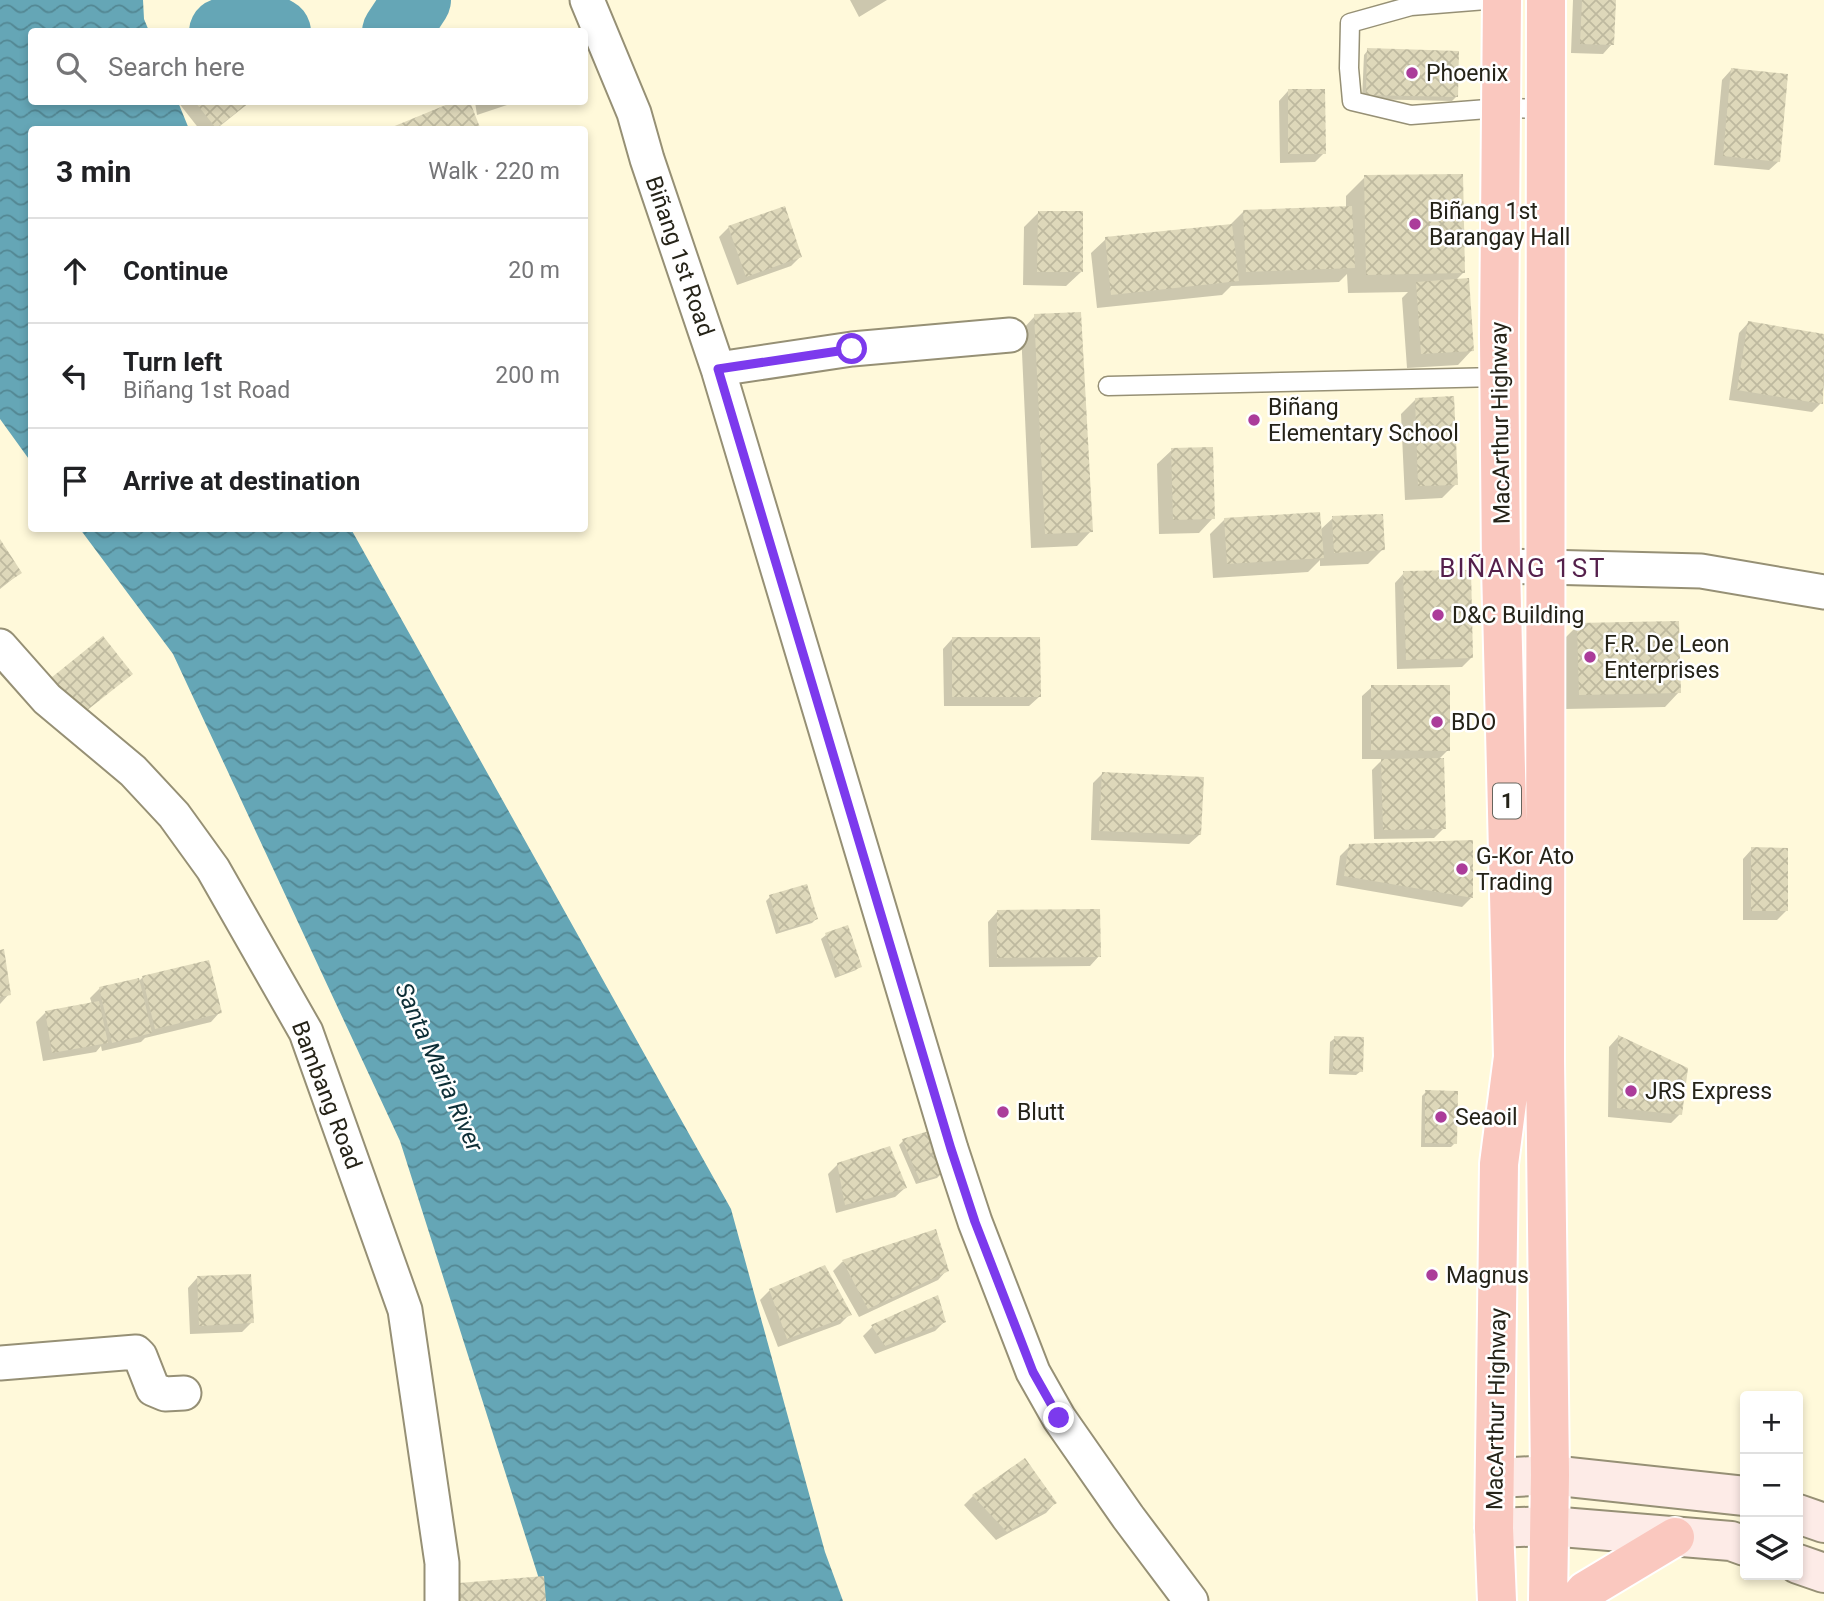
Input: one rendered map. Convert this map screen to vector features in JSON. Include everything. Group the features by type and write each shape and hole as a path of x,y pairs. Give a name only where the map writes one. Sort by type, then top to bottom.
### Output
{"highway":[{"name":"MacArthur Highway","path":"1497,1601 1494,1528 1499,1164 1513,1056 1499,377 1502,0"},
{"name":"MacArthur Highway","path":"1539,0 1546,108 1545,1152 1550,1475 1548,1601"},
{"path":"1577,1601 1586,1591 1675,1537"}],"main road":[{"path":"1496,1478 1550,1475 1740,1495"},
{"path":"1803,1516 1824,1523"},
{"path":"1494,1528 1549,1526 1731,1541 1740,1544"},
{"path":"1803,1566 1824,1573"}],"street":[{"name":"Biñang 1st Road","path":"587,0 634,113 718,369 975,1222 1033,1372 1059,1418 1191,1601"},
{"path":"718,369 852,349 1010,335"},
{"path":"1501,566 1701,571 1824,592"},
{"name":"Bambang Road","path":"0,646 47,699 133,771 174,815 213,869 306,1032 405,1310 442,1563 442,1601"},
{"path":"0,1363 136,1352 153,1389 165,1394 184,1393"}],"lane":[{"path":"1486,0 1411,6 1350,23 1349,68 1352,101 1411,115 1500,108 1546,108"},
{"path":"1108,386 1499,377"}],"water":[{"path":"0,0 143,0 144,19 148,28 28,28 28,105 179,105 188,126 28,126 28,458 0,419"},
{"name":"Santa Maria River","path":"82,532 353,532 731,1209 825,1552 843,1601 546,1601 400,1141 173,654"}],"building":[{"path":"1582,0 1616,0 1614,45 1580,44"},
{"name":"Phoenix","path":"1367,48 1459,51 1458,97 1366,95"},
{"path":"1731,68 1788,74 1780,162 1723,156"},
{"path":"1288,89 1325,89 1326,154 1288,154"},
{"path":"197,105 246,105 219,126 214,126"},
{"path":"446,105 471,105 479,126 395,126"},
{"name":"Biñang 1st Barangay Hall","path":"1463,174 1465,273 1366,275 1364,175"},
{"path":"785,206 802,257 746,277 728,226"},
{"path":"1352,206 1355,268 1246,272 1243,210"},
{"path":"1038,211 1083,211 1083,272 1037,272"},
{"path":"1232,224 1239,281 1111,295 1105,237"},
{"path":"1469,278 1474,351 1421,354 1416,282"},
{"path":"1081,312 1093,532 1045,534 1034,314"},
{"path":"1748,321 1824,334 1823,404 1737,390"},
{"path":"1454,396 1458,485 1418,486 1415,398"},
{"path":"1213,447 1215,519 1173,520 1171,448"},
{"path":"1320,512 1324,558 1227,564 1224,518"},
{"path":"1383,514 1385,550 1334,553 1332,516"},
{"path":"0,539 22,573 0,587"},
{"name":"D&C Building","path":"1471,570 1473,658 1406,660 1403,571"},
{"path":"1679,621 1681,693 1579,695 1577,623"},
{"path":"103,636 133,674 81,715 51,678"},
{"path":"952,637 1040,637 1041,697 952,697"},
{"path":"1371,685 1450,685 1450,751 1371,750"},
{"path":"1444,758 1446,829 1383,830 1381,759"},
{"path":"1102,772 1204,777 1201,835 1099,831"},
{"path":"1473,840 1473,898 1344,876 1349,844"},
{"path":"1751,847 1788,848 1788,911 1751,911"},
{"path":"807,884 818,919 780,931 769,895"},
{"path":"1100,909 1101,957 997,958 997,910"},
{"path":"848,925 862,967 840,975 825,933"},
{"path":"4,949 11,995 0,997 0,950"},
{"path":"209,960 222,1013 155,1029 142,976"},
{"path":"139,978 152,1033 112,1043 99,987"},
{"path":"99,1001 108,1043 52,1053 45,1011"},
{"path":"1618,1035 1688,1068 1682,1115 1617,1108"},
{"path":"1334,1036 1364,1037 1363,1072 1333,1070"},
{"name":"Seaoil","path":"1425,1090 1458,1091 1457,1144 1425,1143"},
{"path":"929,1131 943,1174 920,1181 902,1139"},
{"path":"890,1146 907,1188 845,1205 837,1163"},
{"path":"936,1229 949,1271 868,1309 842,1260"},
{"path":"825,1265 852,1315 787,1339 769,1289"},
{"path":"251,1274 254,1323 199,1326 197,1276"},
{"path":"938,1295 946,1322 885,1346 871,1325"},
{"path":"1025,1458 1057,1503 1007,1532 972,1495"},
{"path":"544,1576 546,1601 460,1601 459,1583"}],"waterway":[{"path":"399,28 417,0"},
{"path":"235,28 257,21 270,28"}],"place":[{"name":"Phoenix","path":"1412,73"},
{"name":"Biñang 1st Barangay Hall","path":"1415,224"},
{"name":"Biñang Elementary School","path":"1254,420"},
{"name":"D&C Building","path":"1438,615"},
{"name":"F.R. De Leon Enterprises","path":"1590,657"},
{"name":"BDO","path":"1437,722"},
{"name":"G-Kor Ato Trading","path":"1462,869"},
{"name":"JRS Express","path":"1631,1091"},
{"name":"Blutt","path":"1003,1112"},
{"name":"Seaoil","path":"1441,1117"},
{"name":"Magnus","path":"1432,1275"}],"district":[{"name":"BIÑANG 1ST","path":"1523,568"}],"route":[{"path":"852,349 718,369 951,1149 975,1222 1033,1372 1059,1418"}]}
